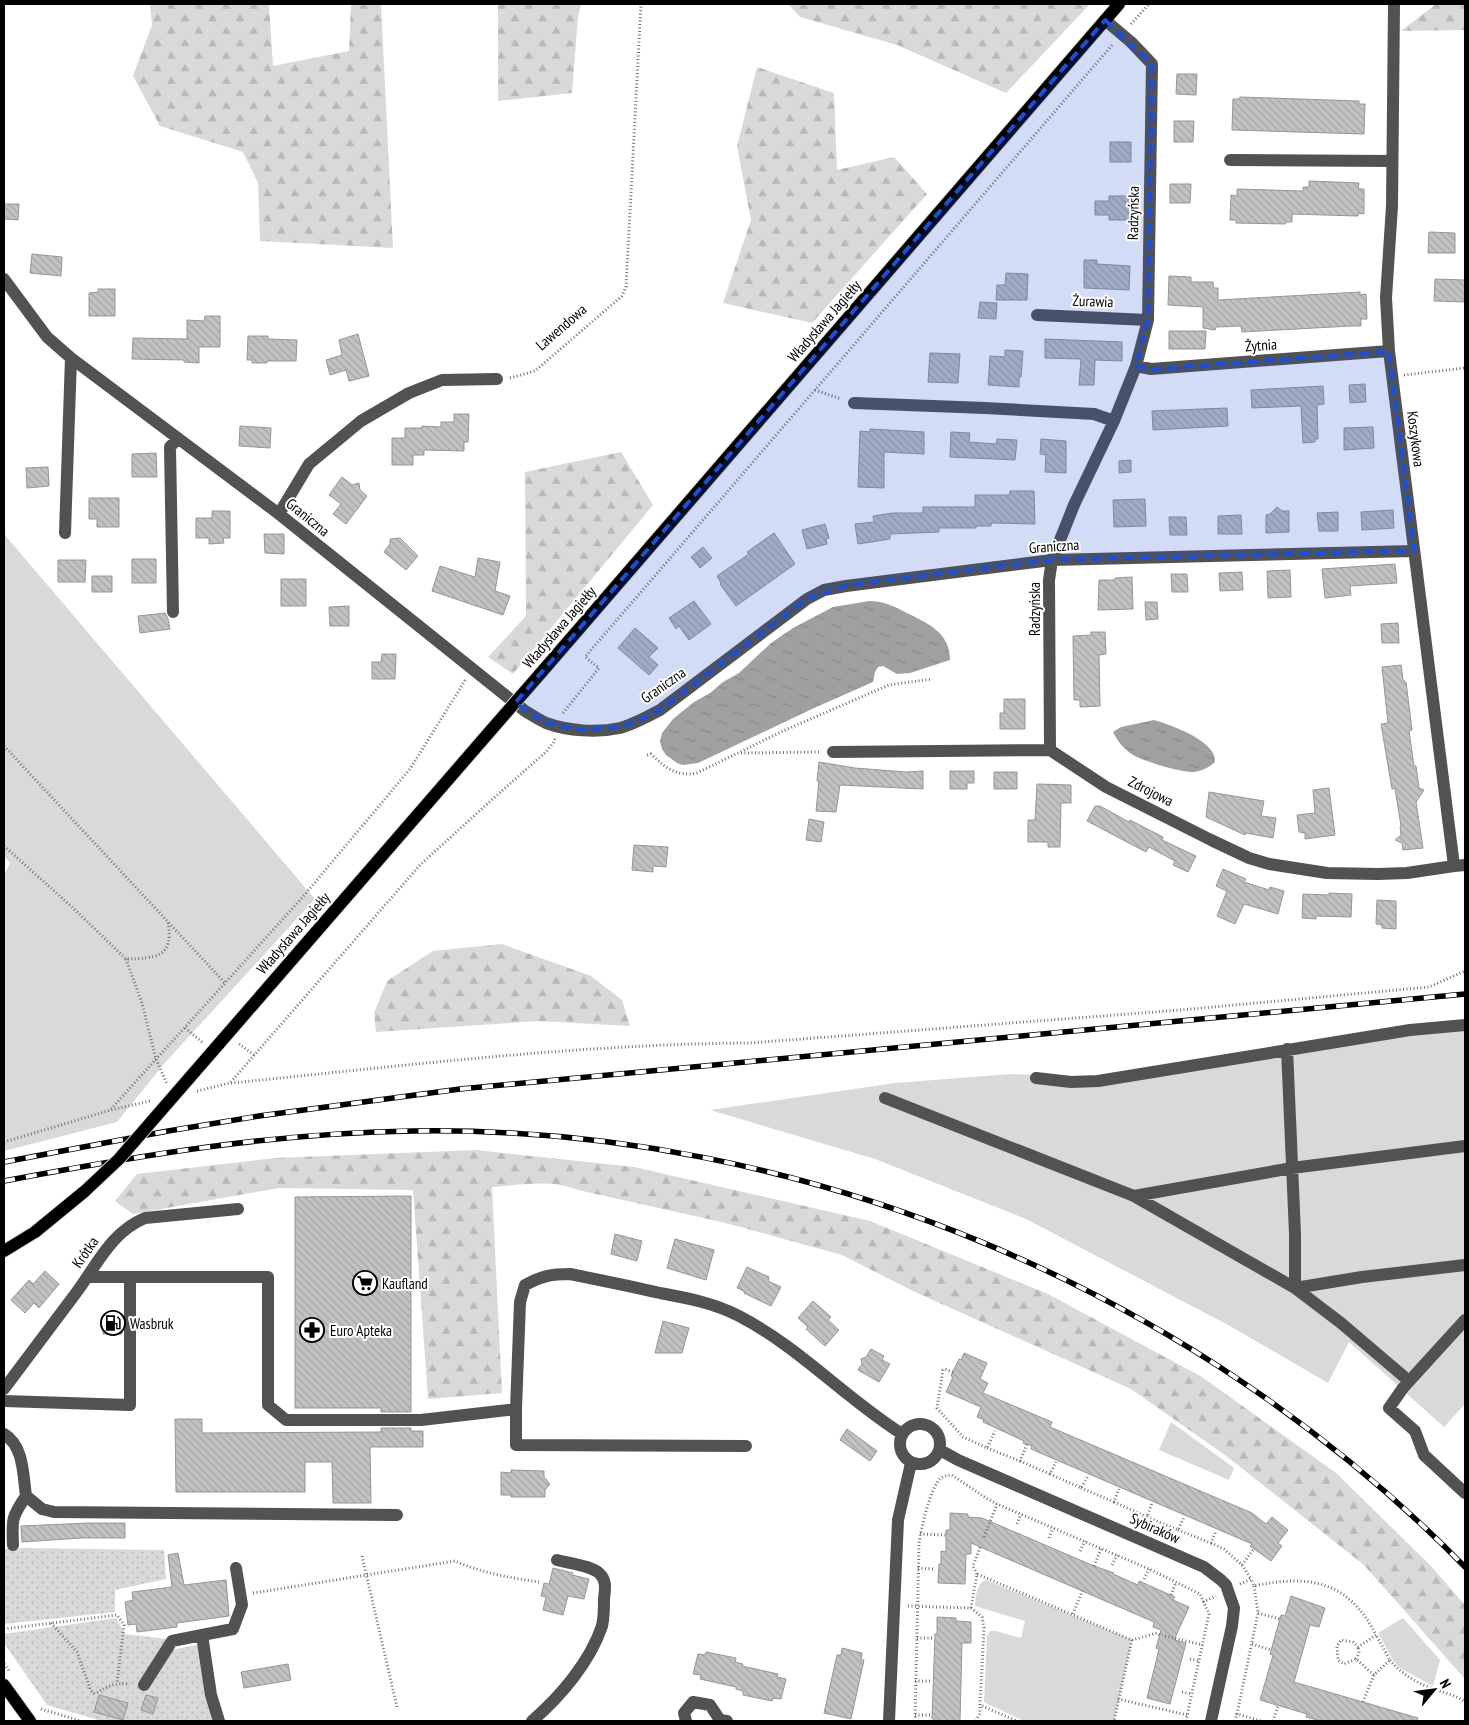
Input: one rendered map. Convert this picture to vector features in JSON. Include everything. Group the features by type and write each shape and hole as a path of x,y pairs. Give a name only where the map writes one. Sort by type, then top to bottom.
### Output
{"main road":[{"name":"Władysława Jagiełły","path":"4,1252 35,1232 85,1191 119,1159 1119,4"},
{"path":"9,1681 27,1717 37,1721"}],"street":[{"name":"Koszykowa","path":"1394,4 1392,206 1386,298 1389,351 1414,551 1460,865"},
{"name":"Radzyńska","path":"1050,750 1049,580 1052,560 1074,505 1114,421 1136,366 1148,320 1152,64 1131,42 1105,20"},
{"path":"1230,160 1392,161"},
{"name":"Graniczna","path":"4,279 47,337 71,358 279,514 525,711 544,723 558,726 597,730 620,728 645,718 660,710 807,599 824,590 1052,560 1414,551"},
{"name":"Żurawia","path":"1036,315 1148,320"},
{"name":"Żytnia","path":"1136,366 1151,369 1389,351"},
{"path":"65,533 71,358"},
{"path":"279,514 309,464 362,421 409,393 442,380 497,379"},
{"path":"854,403 1094,414 1114,421"},
{"path":"173,612 170,447 178,438"},
{"path":"833,752 1050,750"},
{"name":"Zdrojowa","path":"1050,750 1106,787 1249,858 1269,864 1328,873 1378,874 1407,873 1460,865"},
{"path":"1036,1078 1071,1082 1098,1081 1287,1049 1410,1030 1465,1024"},
{"path":"1287,1049 1295,1288"},
{"path":"885,1098 1134,1196 1295,1288 1341,1323 1409,1381"},
{"path":"1134,1196 1292,1168 1465,1146"},
{"name":"Krótka","path":"4,1389 87,1277 106,1248 123,1230 145,1218 238,1209"},
{"path":"1295,1288 1362,1277 1465,1265"},
{"path":"746,1446 516,1446 520,1302 525,1285 539,1277 552,1274 570,1274 704,1302 738,1315 786,1345 876,1418 902,1434"},
{"path":"87,1277 268,1277 268,1406 286,1420 422,1420 516,1409"},
{"path":"4,1401 130,1405 130,1277"},
{"path":"1465,1320 1409,1381 1389,1408 1415,1431 1424,1455 1465,1494"},
{"path":"915,1424 924,1424 932,1427 938,1433 940,1450 935,1458 928,1463 920,1465 911,1462 904,1457 900,1450 902,1434 915,1424"},
{"path":"4,1434 14,1443 20,1455 26,1496 42,1510 54,1512 397,1515"},
{"name":"Sybiraków","path":"940,1450 958,1460 1204,1567 1222,1580 1229,1590"},
{"path":"889,1721 898,1520 911,1462"},
{"path":"13,1546 12,1521 14,1514 26,1496"},
{"path":"532,1721 554,1700 574,1676 586,1658 602,1624 605,1583 600,1573 579,1565 557,1560"},
{"path":"144,1685 172,1641 233,1629 242,1606 236,1568"},
{"path":"1211,1721 1232,1626 1234,1608 1229,1590"},
{"path":"202,1635 211,1695 219,1721"},
{"path":"686,1721 684,1713 693,1702 710,1705 722,1721"}],"path":[{"name":"Lawendowa","path":"497,379 513,378 535,371 622,296 626,287 642,4"},
{"path":"415,870 546,752 554,742 562,715 599,668 585,657 1149,4"},
{"path":"1392,376 1465,368"},
{"path":"816,390 854,403"},
{"path":"111,1110 301,899 410,769 472,670"},
{"path":"647,755 651,754 669,770 685,775 697,773 784,731 890,685 932,679"},
{"path":"4,746 225,983"},
{"path":"739,753 833,752"},
{"path":"4,846 126,959 142,1003 156,1059 169,1089"},
{"path":"126,959 155,957 164,952 169,943 168,922"},
{"path":"230,1083 526,1053 681,1043 750,1042 1201,1008 1429,987 1465,971"},
{"path":"185,1028 202,1043"},
{"path":"239,1044 254,1055"},
{"path":"953,1372 943,1370 938,1408 963,1437 1211,1543 1224,1549 1242,1564 1254,1586 1258,1613 1235,1721"},
{"path":"988,1448 995,1431"},
{"path":"1020,1461 1027,1444"},
{"path":"1050,1474 1056,1462"},
{"path":"915,1721 920,1534 922,1521 937,1483 946,1476 952,1475 997,1504 1149,1569 1200,1594 1209,1614 1186,1721"},
{"path":"1081,1488 1088,1476"},
{"path":"1114,1502 1119,1489"},
{"path":"984,1537 997,1504"},
{"path":"1147,1517 1152,1504"},
{"path":"1016,1524 1021,1514"},
{"path":"1178,1530 1184,1518"},
{"path":"1048,1538 1053,1528"},
{"path":"1211,1543 1216,1531"},
{"path":"920,1534 946,1534"},
{"path":"1080,1551 1085,1542"},
{"path":"971,1608 977,1574 973,1566 981,1545"},
{"path":"1094,1566 1101,1549"},
{"path":"1242,1564 1253,1550"},
{"path":"1112,1565 1117,1555"},
{"path":"362,1556 397,1707"},
{"path":"240,1595 455,1560 487,1572 539,1582"},
{"path":"918,1568 935,1569"},
{"path":"1144,1579 1149,1569"},
{"path":"977,1574 1132,1640 1160,1634"},
{"path":"1204,1602 1251,1579"},
{"path":"1254,1586 1294,1580 1306,1581 1332,1589 1345,1596 1361,1610 1390,1660 1403,1673 1426,1686 1460,1698 1465,1702"},
{"path":"1171,1595 1176,1582"},
{"path":"1072,1614 1084,1589"},
{"path":"894,1606 971,1608 982,1617 984,1623 980,1712 976,1721"},
{"path":"1258,1613 1280,1619"},
{"path":"4,1629 51,1623 117,1615 124,1625 117,1683 95,1694 91,1691 77,1652 51,1623"},
{"path":"1358,1647 1376,1635"},
{"path":"1165,1636 1203,1645"},
{"path":"917,1638 934,1638"},
{"path":"1114,1721 1132,1640"},
{"path":"1342,1640 1353,1642 1358,1647 1359,1653 1356,1659 1344,1664 1338,1660 1337,1646 1342,1640"},
{"path":"1252,1644 1271,1650"},
{"path":"1190,1659 1200,1661"},
{"path":"1356,1659 1374,1675"},
{"path":"1363,1702 1374,1675 1390,1660"},
{"path":"4,1664 9,1681"},
{"path":"915,1681 931,1680"},
{"path":"1182,1692 1192,1694"},
{"path":"1118,1699 1188,1715"},
{"path":"36,1704 42,1711 81,1721"},
{"path":"980,1705 1017,1721"},
{"path":"1273,1721 1278,1706"},
{"path":"1237,1714 1261,1721"},
{"path":"915,1716 932,1715"}],"highlighted area":[{"path":"1105,20 1152,64 1148,320 1136,366 1151,369 1389,351 1414,551 1052,560 846,586 807,599 660,710 638,721 620,727 580,730 544,723 515,703"}],"green space":[{"path":"150,4 269,4 273,66 349,51 351,4 381,4 393,248 260,241 258,183 243,152 160,126 133,76 152,25"},
{"path":"498,4 581,4 578,17 572,93 498,101"},
{"path":"788,4 1090,4 1006,93 897,45 800,17"},
{"path":"1436,4 1465,4 1465,30 1401,31"},
{"path":"757,67 834,93 837,170 894,157 927,194 812,323 723,303 751,220 737,146"},
{"path":"621,452 653,505 513,674 488,657 526,616 525,472"},
{"path":"4,534 315,899 163,1065 117,1122 4,1151 4,875 10,863 4,856"},
{"path":"502,944 591,976 622,1000 630,1026 538,1021 376,1032 374,1013 387,981 433,951"},
{"path":"1465,1021 1465,1404 1444,1427 1349,1342 1328,1383 1230,1326 1026,1219 875,1159 710,1110 895,1083 1011,1074 1098,1078"},
{"path":"476,1150 634,1167 870,1221 1048,1294 1202,1377 1336,1473 1430,1565 1465,1605 1465,1679 1364,1565 1225,1455 1131,1389 913,1291 842,1255 726,1223 568,1187 535,1184 492,1187 502,1393 428,1399 413,1190 279,1188 133,1214 115,1201 137,1174 275,1158"},
{"path":"1171,1422 1234,1468 1229,1480 1159,1450"},
{"path":"4,1549 164,1550 166,1579 115,1590 115,1612 4,1624"},
{"path":"986,1580 1132,1640 1114,1721 1024,1721 984,1702 987,1636 990,1631 996,1631 1021,1638 1025,1621 975,1606 978,1587"},
{"path":"116,1618 125,1634 167,1639 172,1650 201,1644 213,1721 102,1721 47,1705 4,1643 4,1634"},
{"path":"1403,1618 1440,1660 1433,1686 1400,1668 1393,1660 1378,1633"}],"water":[{"path":"869,601 890,605 931,626 942,636 946,643 950,660 910,673 897,674 883,666 878,667 873,682 698,763 683,765 666,755 660,741 662,733 673,719 694,702 739,673 771,643 793,628 833,607"},
{"path":"1154,720 1181,730 1201,741 1214,754 1215,762 1206,769 1194,772 1163,766 1133,755 1122,745 1113,732 1121,727"}],"building":[{"path":"1177,74 1197,74 1196,95 1176,94"},
{"path":"1240,97 1359,101 1359,104 1365,104 1364,134 1232,130 1233,99 1239,99"},
{"path":"1174,121 1194,121 1193,142 1174,142"},
{"path":"1110,142 1131,142 1131,162 1110,162"},
{"path":"1309,181 1359,183 1358,189 1364,189 1364,214 1358,213 1358,216 1292,214 1292,222 1286,222 1285,224 1236,223 1236,220 1230,220 1231,195 1237,196 1237,189 1303,191 1303,187 1309,187"},
{"path":"1170,184 1191,184 1190,203 1170,203"},
{"path":"1109,196 1131,196 1131,220 1109,220 1109,215 1095,215 1095,201 1109,201"},
{"path":"4,204 19,204 18,220 4,219"},
{"path":"1429,232 1455,233 1455,253 1428,253"},
{"path":"32,254 62,257 61,276 30,273"},
{"path":"1084,260 1097,260 1097,264 1130,266 1129,290 1084,288"},
{"path":"1006,273 1028,274 1027,300 996,300 997,285 1005,285"},
{"path":"1169,276 1191,277 1191,282 1213,282 1214,288 1218,288 1218,300 1360,292 1360,295 1366,294 1367,319 1361,319 1361,326 1242,332 1241,326 1216,327 1215,330 1203,328 1203,307 1168,305"},
{"path":"1435,279 1465,280 1464,302 1434,301"},
{"path":"98,289 115,289 115,316 89,316 89,293 98,292"},
{"path":"980,302 997,303 996,319 978,318"},
{"path":"205,316 220,316 220,347 199,347 199,363 184,362 184,360 132,359 133,338 187,339 187,320 204,321"},
{"path":"1169,331 1206,331 1205,349 1169,349"},
{"path":"358,334 369,376 349,381 346,370 330,375 326,360 342,355 339,340"},
{"path":"248,336 268,336 268,339 297,340 296,361 252,363 252,360 247,360"},
{"path":"1045,339 1122,342 1122,361 1095,360 1094,385 1079,385 1081,359 1045,358"},
{"path":"1005,350 1023,351 1019,387 988,385 990,356 1005,357"},
{"path":"930,353 960,354 958,383 928,382"},
{"path":"1365,384 1366,402 1350,403 1349,385"},
{"path":"1323,386 1324,404 1317,405 1318,439 1315,439 1315,442 1303,443 1301,406 1252,408 1251,390"},
{"path":"1227,408 1228,426 1153,430 1152,411"},
{"path":"454,414 469,414 468,442 464,442 464,451 424,450 424,455 413,455 413,465 392,465 392,438 405,438 405,428 422,428 422,426 441,427 441,422 454,422"},
{"path":"240,426 271,428 270,448 239,446"},
{"path":"1373,427 1374,448 1344,450 1344,428"},
{"path":"870,429 924,432 924,454 884,452 884,488 858,487 860,431 870,432"},
{"path":"951,432 970,433 969,442 996,444 997,439 1017,440 1015,460 950,457"},
{"path":"1041,439 1066,441 1066,473 1045,472 1046,455 1040,454"},
{"path":"156,453 157,477 132,477 132,454"},
{"path":"1131,460 1131,472 1119,473 1119,461"},
{"path":"48,467 49,486 27,488 26,468"},
{"path":"342,477 352,485 359,483 360,490 367,496 346,524 333,514 341,504 329,495"},
{"path":"1010,491 1034,491 1035,524 991,523 991,526 976,526 976,528 939,528 939,532 890,534 890,539 858,544 855,524 874,522 873,516 893,513 923,513 923,507 975,507 975,495 1009,495"},
{"path":"89,498 119,498 119,527 97,527 97,519 89,519"},
{"path":"1145,499 1146,526 1114,527 1113,500"},
{"path":"1277,507 1282,511 1289,511 1289,532 1266,533 1266,515 1270,514"},
{"path":"1393,510 1394,528 1362,530 1361,512"},
{"path":"212,511 230,511 230,538 223,538 224,543 209,544 209,538 196,538 196,518 212,518"},
{"path":"1338,512 1338,531 1319,531 1317,513"},
{"path":"1241,515 1242,534 1218,534 1218,516"},
{"path":"1169,517 1186,517 1187,535 1170,535"},
{"path":"825,524 829,538 826,539 827,544 807,549 802,530"},
{"path":"774,533 795,564 736,606 720,584 717,576 749,554 747,552"},
{"path":"264,534 284,534 284,554 265,553"},
{"path":"400,538 418,556 406,570 384,552 390,544 390,539"},
{"path":"703,547 712,558 700,568 691,557"},
{"path":"478,558 500,562 495,591 510,596 503,615 432,591 440,566 475,577"},
{"path":"132,559 156,559 156,583 132,583"},
{"path":"58,560 86,560 85,582 58,582"},
{"path":"1395,564 1397,583 1350,586 1351,595 1325,598 1322,569"},
{"path":"1290,570 1291,597 1268,598 1267,571"},
{"path":"1242,572 1243,590 1220,591 1219,573"},
{"path":"1171,574 1187,574 1188,592 1172,592"},
{"path":"92,576 112,576 112,592 92,592"},
{"path":"1132,577 1133,609 1098,610 1099,580"},
{"path":"281,579 306,579 306,606 281,606"},
{"path":"694,601 711,624 689,640 679,626 676,629 669,618"},
{"path":"1145,602 1157,602 1158,619 1146,620"},
{"path":"349,606 349,626 330,626 329,607"},
{"path":"165,613 170,629 140,633 138,616"},
{"path":"1398,623 1399,643 1382,643 1381,624"},
{"path":"635,628 658,648 649,657 658,665 649,675 618,648"},
{"path":"1091,632 1105,632 1106,654 1099,655 1100,706 1080,707 1080,700 1074,700 1073,636 1091,635"},
{"path":"382,654 396,654 395,679 372,679 372,662 381,662"},
{"path":"1401,665 1403,680 1406,682 1412,730 1409,731 1414,766 1416,766 1419,788 1424,790 1416,802 1423,848 1403,850 1402,843 1395,840 1401,835 1401,826 1395,788 1392,789 1381,724 1388,723 1382,667"},
{"path":"1004,699 1025,699 1025,729 1000,729 1000,713 1004,713"},
{"path":"819,762 855,768 906,772 923,771 923,789 840,785 836,812 816,811"},
{"path":"950,771 974,771 974,783 967,783 967,789 950,789"},
{"path":"994,772 1017,772 1017,789 994,789"},
{"path":"1037,784 1071,785 1071,803 1061,803 1060,847 1048,847 1048,842 1028,842 1028,820 1035,820"},
{"path":"1329,788 1335,835 1305,839 1305,833 1299,832 1297,815 1315,813 1313,790"},
{"path":"1209,792 1264,801 1261,816 1276,818 1273,838 1246,833 1245,835 1206,817"},
{"path":"1095,806 1100,806 1129,822 1130,820 1163,837 1162,840 1196,856 1188,872 1173,865 1175,861 1149,847 1146,852 1087,821"},
{"path":"809,819 824,822 821,842 806,840"},
{"path":"634,845 668,847 666,867 653,866 653,872 632,870"},
{"path":"1223,869 1246,879 1244,882 1269,890 1270,887 1284,891 1278,914 1244,904 1235,924 1217,916 1227,891 1216,886"},
{"path":"1329,893 1352,894 1351,917 1316,916 1316,919 1302,918 1303,894 1329,895"},
{"path":"1377,900 1396,901 1396,929 1382,928 1382,925 1376,924"},
{"path":"411,1196 411,1412 381,1412 381,1408 295,1408 295,1197"},
{"path":"615,1234 642,1241 637,1261 611,1254"},
{"path":"675,1239 714,1250 706,1280 667,1268"},
{"path":"747,1267 769,1277 768,1281 781,1287 771,1306 737,1288"},
{"path":"45,1271 59,1284 39,1308 34,1303 25,1313 11,1300 29,1280 33,1284"},
{"path":"813,1301 831,1317 828,1320 839,1330 825,1346 806,1329 808,1327 798,1318"},
{"path":"103,1315 122,1315 122,1334 103,1334"},
{"path":"663,1321 689,1328 682,1353 655,1353"},
{"path":"871,1349 884,1356 882,1360 890,1364 879,1382 858,1370 862,1364 861,1359 866,1357"},
{"path":"964,1353 987,1363 980,1379 988,1383 983,1393 1052,1422 1050,1427 1252,1513 1266,1524 1272,1517 1288,1530 1278,1543 1282,1546 1271,1561 1250,1546 1252,1544 1031,1449 1032,1446 1023,1443 1024,1441 983,1422 984,1420 977,1417 981,1407 946,1392 953,1377 951,1376"},
{"path":"175,1419 202,1419 202,1433 381,1432 381,1428 411,1428 411,1431 423,1431 423,1447 370,1447 371,1503 333,1503 332,1462 305,1462 305,1492 176,1492"},
{"path":"847,1429 877,1451 870,1461 840,1440"},
{"path":"511,1470 544,1471 544,1477 550,1484 545,1490 545,1497 511,1497 511,1495 501,1495 501,1472 511,1473"},
{"path":"950,1513 968,1514 968,1517 982,1518 1114,1573 1138,1585 1139,1581 1175,1597 1173,1600 1189,1607 1174,1640 1186,1643 1170,1704 1147,1698 1159,1649 1156,1648 1161,1630 1153,1627 1154,1622 971,1543 971,1554 966,1554 965,1584 938,1583 941,1551 946,1552 946,1530 950,1530"},
{"path":"125,1523 125,1538 81,1538 22,1542 21,1526"},
{"path":"178,1553 184,1585 226,1580 229,1616 177,1623 177,1627 137,1632 136,1624 128,1625 125,1602 133,1600 132,1592 172,1587 168,1555"},
{"path":"553,1568 589,1579 584,1599 568,1596 563,1615 543,1610 546,1597 541,1596 544,1583 549,1584"},
{"path":"1291,1596 1325,1608 1319,1627 1310,1625 1294,1682 1418,1718 1417,1721 1321,1721 1306,1717 1307,1714 1260,1700 1273,1655 1270,1654 1281,1615 1285,1616"},
{"path":"937,1617 956,1618 956,1621 971,1622 971,1643 962,1643 960,1721 934,1721 932,1719"},
{"path":"842,1648 862,1653 861,1660 864,1660 851,1719 824,1713 837,1655 841,1655"},
{"path":"706,1652 736,1658 735,1662 743,1664 742,1666 778,1674 777,1677 786,1679 781,1699 773,1698 772,1701 743,1695 743,1691 736,1689 736,1687 700,1679 701,1675 693,1674 698,1654 705,1655"},
{"path":"288,1664 291,1680 244,1688 241,1672"},
{"path":"99,1695 128,1703 123,1720 94,1712"},
{"path":"146,1695 158,1698 153,1714 141,1710"}],"railway":[{"path":"4,1162 259,1116 460,1089 1465,994"},
{"path":"4,1181 106,1162 208,1147 309,1136 414,1131 560,1137 704,1158 846,1193 984,1243 1116,1306 1241,1381 1358,1468 1465,1567"}],"place":[{"name":"Kaufland","path":"365,1283"},
{"name":"Wasbruk","path":"113,1323"},
{"name":"Euro Apteka","path":"312,1330"}]}
